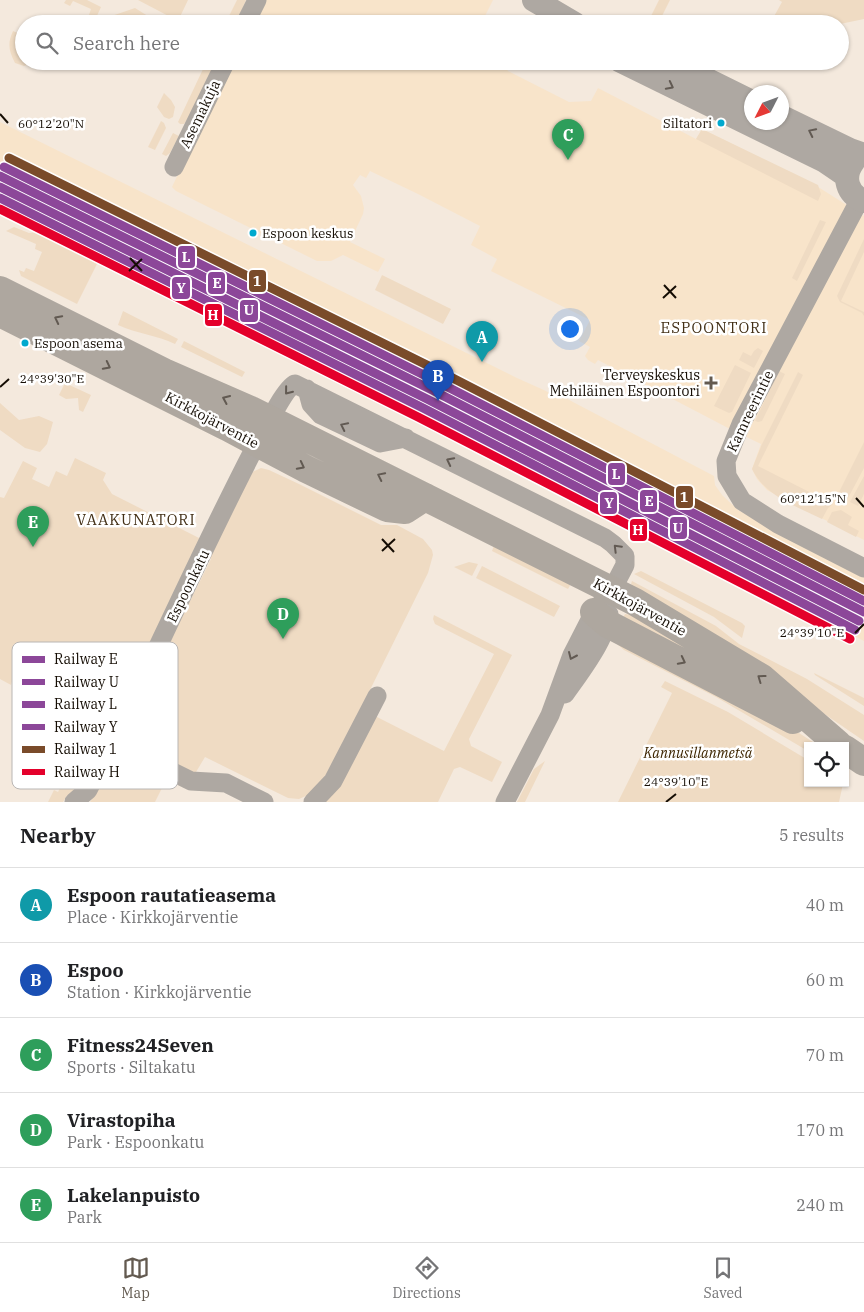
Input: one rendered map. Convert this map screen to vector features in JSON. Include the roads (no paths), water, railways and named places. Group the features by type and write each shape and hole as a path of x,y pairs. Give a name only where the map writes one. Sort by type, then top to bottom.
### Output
{"main road":[{"name":"Kirkkojärventie","path":"0,290 164,372 270,420 612,590 678,626 762,678 835,742"},
{"name":"Kirkkojärventie","path":"0,313 387,508 405,510 425,497"},
{"name":"Kirkkojärventie","path":"601,618 832,742"},
{"name":"Kirkkojärventie","path":"849,752 864,762"}],"street":[{"path":"250,15 257,0"},
{"path":"534,0 560,15"},
{"name":"Asemakuja","path":"174,167 222,70"},
{"path":"639,70 836,167 846,176 850,190 862,200"},
{"path":"687,70 744,98"},
{"path":"789,120 850,150 864,154"},
{"path":"846,176 850,165 864,154"},
{"name":"Kamreerintie","path":"862,200 741,424 726,460 727,476 742,501 778,524 864,568"},
{"name":"Espoonkatu","path":"161,642 257,444 292,385 295,384 605,538 614,544 625,556 625,564 612,590"},
{"path":"505,802 550,714 586,664 612,590"},
{"path":"313,802 333,781 377,696"},
{"path":"178,775 191,781 226,783 264,802"},
{"name":"Espoonkatu","path":"74,802 88,789"}],"rail line":[{"name":"1","path":"9,158 441,372 864,590"},
{"name":"L","path":"4,167 436,381 864,601"},
{"name":"E","path":"0,176 432,390 864,612"},
{"name":"U","path":"0,187 427,399 859,621"},
{"name":"Y","path":"0,198 423,408 855,630"},
{"name":"H","path":"0,209 418,417 850,639"}],"place":[{"name":"Siltatori","path":"721,123"},
{"name":"Fitness24Seven","path":"568,160"},
{"name":"Espoon keskus","path":"253,233"},
{"name":"Espoon asema","path":"25,343"},
{"name":"Espoon rautatieasema","path":"482,362"},
{"name":"Terveyskeskus Mehiläinen Espoontori","path":"711,383"},
{"name":"Espoo","path":"438,401"},
{"name":"Lakelanpuisto","path":"33,547"},
{"name":"Virastopiha","path":"283,639"}],"district":[{"name":"ESPOONTORI","path":"714,327"},
{"name":"VAAKUNATORI","path":"136,519"}],"park label":[{"name":"Kannusillanmetsä","path":"698,753"}]}
